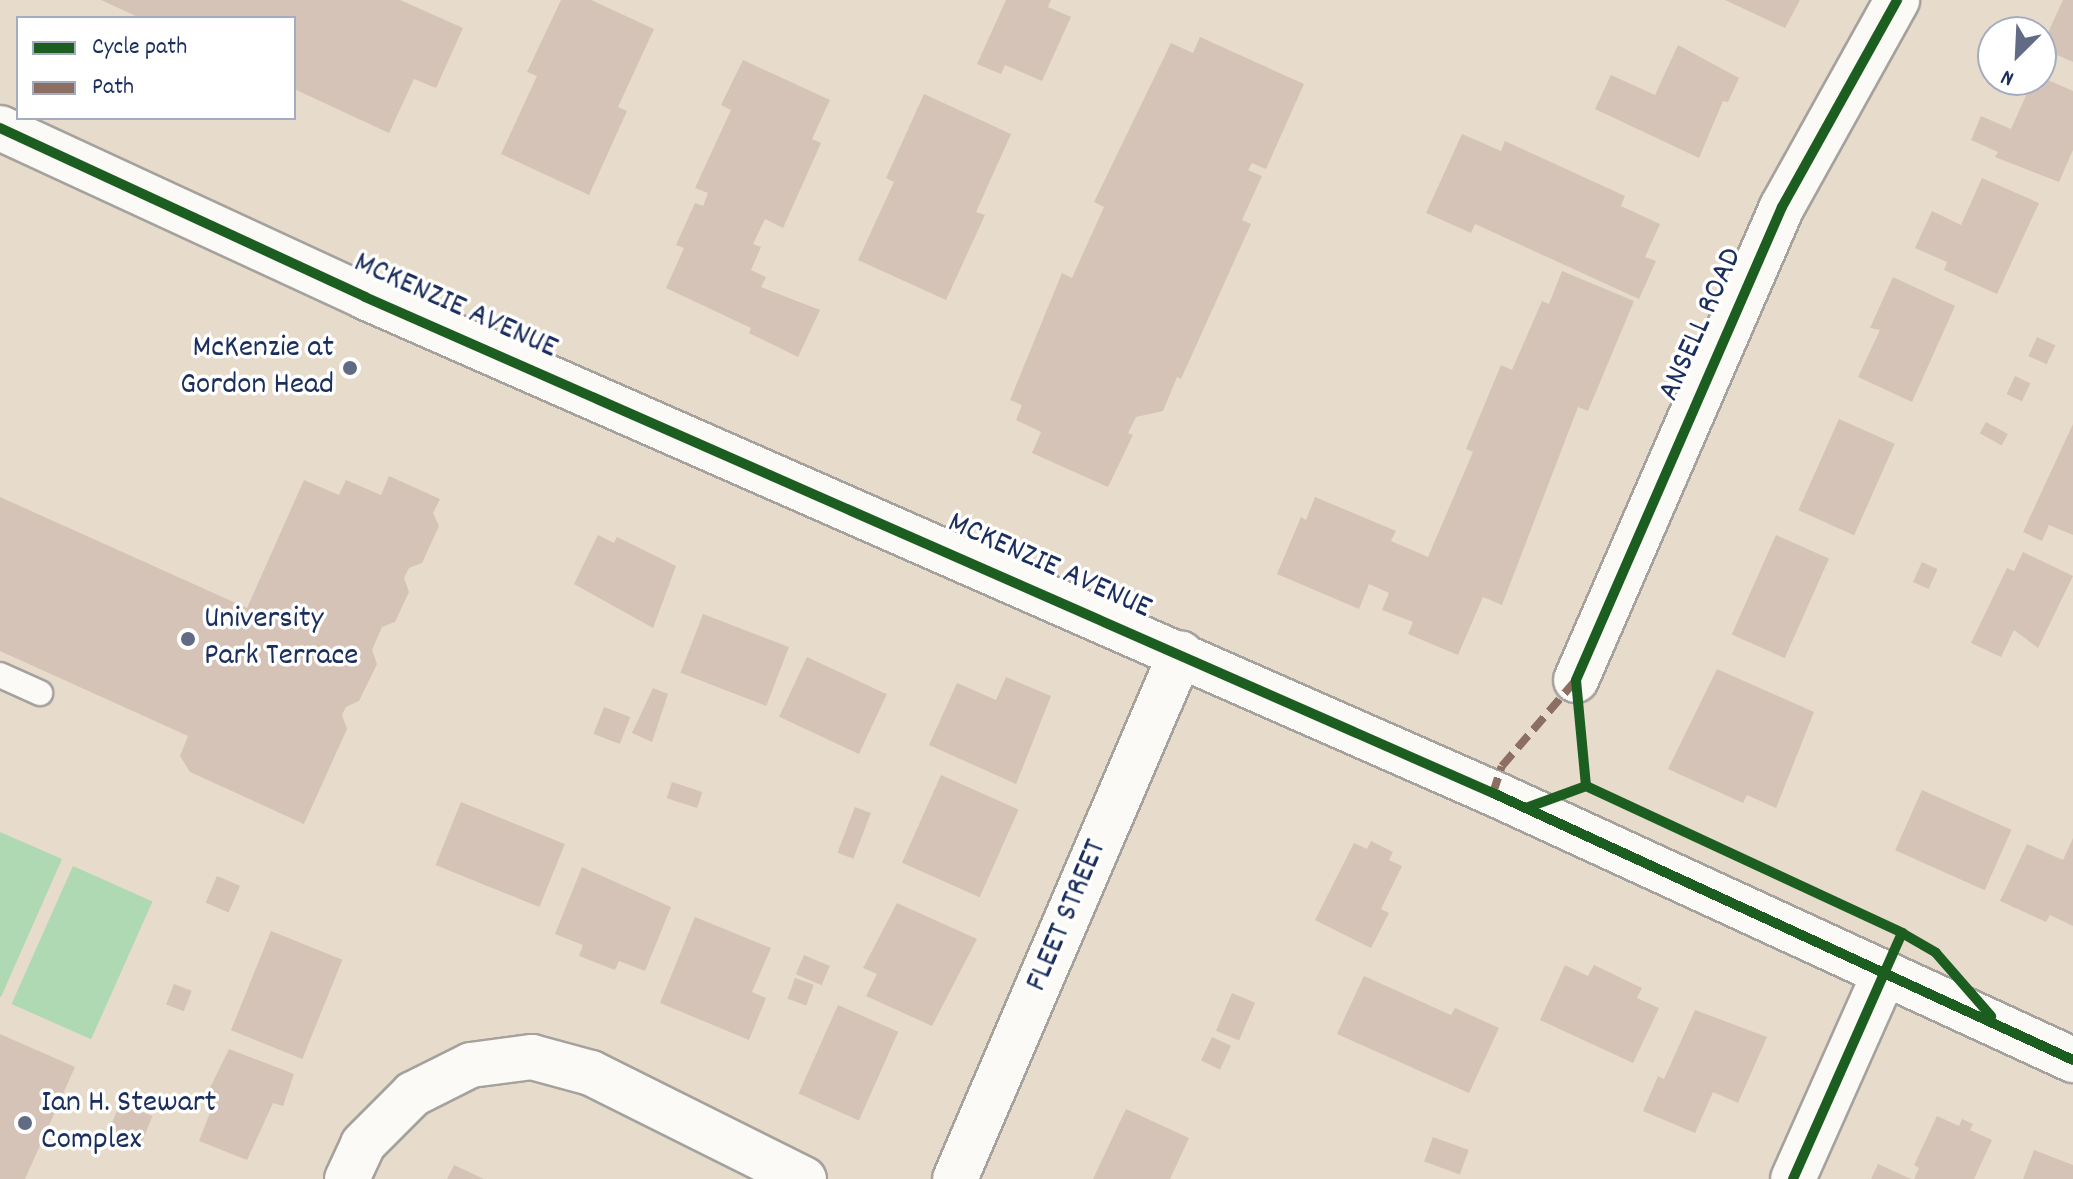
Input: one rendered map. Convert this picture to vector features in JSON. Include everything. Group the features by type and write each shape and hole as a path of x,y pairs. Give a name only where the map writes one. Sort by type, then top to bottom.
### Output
{"main road":[{"name":"ANSELL ROAD","path":"1576,680 1782,207 1897,0"},
{"path":"0,98 12,134"},
{"name":"MCKENZIE AVENUE","path":"12,134 365,297 1181,653 2073,1060"},
{"name":"FLEET STREET","path":"955,1179 1181,653"},
{"path":"1793,1179 1884,975"},
{"path":"347,1179 363,1144 413,1094 471,1065 532,1057 591,1073 804,1179"}],"lane":[{"path":"0,675 40,693"}],"green space":[{"path":"0,832 62,859 1,997 0,996"},
{"path":"73,866 152,901 91,1039 12,1004"}],"building":[{"path":"101,0 400,0 463,28 436,88 414,79 389,133 296,90 296,16 136,16"},
{"path":"561,0 591,0 654,29 618,107 627,111 589,195 501,154 537,76 527,72"},
{"path":"1006,0 1051,0 1048,7 1071,17 1042,81 1005,65 1001,74 977,64"},
{"path":"1725,0 1800,0 1785,28"},
{"path":"2063,0 2073,0 2073,62 2057,55 2056,16"},
{"path":"1200,37 1304,84 1266,169 1252,163 1248,170 1262,176 1242,220 1251,224 1181,379 1177,377 1163,411 1136,417 1128,433 1133,435 1108,487 1032,453 1041,432 1016,420 1022,405 1010,400 1062,273 1072,278 1104,207 1094,202 1171,43 1193,53"},
{"path":"1678,45 1739,78 1728,102 1723,101 1699,158 1595,109 1611,75 1655,95"},
{"path":"743,60 830,100 812,139 821,143 783,228 765,219 753,244 761,247 751,270 766,277 761,287 820,310 798,357 749,333 751,328 666,288 684,248 676,245 695,203 703,206 708,193 695,188 731,110 721,105"},
{"path":"2057,84 2073,91 2073,150 2059,182 1995,157 1998,152 1971,140 1981,116 2011,129 2026,96 2057,96"},
{"path":"924,94 1011,134 976,212 985,215 946,300 858,260 894,182 886,178"},
{"path":"1462,134 1501,151 1505,141 1625,196 1621,206 1660,224 1645,257 1656,261 1639,299 1475,224 1471,233 1426,213"},
{"path":"1982,178 2039,203 1997,294 1944,270 1947,262 1915,248 1932,211 1961,225"},
{"path":"1562,271 1634,301 1588,411 1578,407 1502,605 1483,597 1458,655 1408,634 1413,622 1382,610 1389,593 1369,584 1359,609 1277,574 1301,517 1306,520 1315,497 1396,531 1391,541 1428,557 1473,452 1466,449 1501,365 1512,370 1542,301 1549,304"},
{"path":"1893,277 1955,306 1912,402 1858,377 1880,330 1870,328"},
{"path":"2037,337 2055,345 2047,364 2028,356"},
{"path":"2015,376 2030,383 2022,401 2007,394"},
{"path":"1839,419 1895,444 1854,535 1798,510"},
{"path":"1986,422 2008,434 2002,445 1980,433"},
{"path":"2073,424 2073,535 2049,525 2042,541 2023,532"},
{"name":"University Park Terrace","path":"389,476 440,499 433,513 439,526 422,563 409,568 404,578 409,592 395,622 382,627 372,650 377,664 359,701 346,707 342,715 347,729 304,824 190,772 180,756 188,736 0,651 0,497 247,608 304,480 339,495 346,480 381,495"},
{"path":"598,535 614,543 617,537 676,566 653,628 574,584"},
{"path":"1776,535 1829,559 1785,658 1732,635"},
{"path":"2023,552 2073,576 2038,648 2014,630 2001,657 1971,643 2007,568 2014,571"},
{"path":"1922,562 1938,569 1929,589 1913,582"},
{"path":"703,614 789,647 766,706 680,673"},
{"path":"807,657 887,694 859,754 779,717"},
{"path":"1717,669 1814,712 1776,808 1747,795 1743,803 1668,769"},
{"path":"1006,677 1051,696 1016,784 929,745 957,683 996,700"},
{"path":"653,688 668,694 652,742 632,733"},
{"path":"604,707 630,717 620,744 594,734"},
{"path":"941,775 1019,810 980,897 902,863"},
{"path":"672,782 702,792 697,808 667,798"},
{"path":"1922,790 2012,830 1985,890 1895,850"},
{"path":"461,802 565,844 539,907 436,865"},
{"path":"855,807 871,813 853,859 837,853"},
{"path":"2073,838 2073,926 2050,915 2046,922 2000,901 2027,844 2063,860"},
{"path":"1371,841 1393,852 1389,860 1402,866 1381,909 1389,913 1371,948 1315,920 1354,843 1367,849"},
{"path":"582,867 671,907 645,971 619,961 615,970 579,956 583,945 555,934"},
{"path":"217,876 240,886 229,912 206,903"},
{"path":"897,903 977,939 932,1026 866,996 877,974 863,968"},
{"path":"695,917 771,948 752,992 766,998 749,1040 660,1003"},
{"path":"271,931 342,960 302,1059 231,1030"},
{"path":"804,955 830,966 822,985 796,974"},
{"path":"1565,965 1588,976 1594,965 1642,988 1637,998 1659,1008 1633,1063 1540,1020"},
{"path":"1364,976 1451,1015 1455,1008 1499,1028 1469,1093 1337,1034"},
{"path":"795,978 814,985 806,1006 787,999"},
{"path":"174,984 192,991 184,1011 166,1005"},
{"path":"1232,993 1255,1003 1239,1041 1216,1031"},
{"path":"838,1005 898,1032 859,1120 799,1094"},
{"path":"1695,1010 1767,1037 1738,1103 1713,1092 1695,1133 1643,1111 1658,1076 1664,1079"},
{"name":"Ian H. Stewart Complex","path":"0,1034 75,1067 25,1179 0,1179"},
{"path":"1212,1037 1231,1046 1220,1069 1201,1061"},
{"path":"229,1049 294,1074 283,1106 273,1103 247,1160 199,1141 215,1100 206,1096"},
{"path":"120,1103 152,1116 139,1149 107,1136"},
{"path":"1126,1109 1189,1138 1170,1179 1093,1179"},
{"path":"1937,1116 1959,1126 1962,1119 1973,1124 1970,1130 1992,1140 1974,1179 1914,1179 1919,1168 1914,1165"},
{"path":"1433,1137 1469,1150 1460,1174 1424,1161"},
{"path":"2034,1150 2073,1165 2073,1179 2023,1179"},
{"path":"1878,1164 1911,1179 1871,1179"},
{"path":"454,1165 484,1179 447,1179"}],"marked path":[{"path":"1493,793 1502,766 1576,680"}],"cycle path":[{"path":"1586,786 1576,680 1782,207 1897,0"},
{"path":"0,128 365,297 1493,793 2073,1060"},
{"path":"1526,808 1586,786 1902,933 1793,1179"},
{"path":"1902,933 1936,953 1991,1016"}],"place":[{"name":"McKenzie at Gordon Head","path":"350,368"},
{"name":"University Park Terrace","path":"188,639"},
{"name":"Ian H. Stewart Complex","path":"25,1123"}]}
